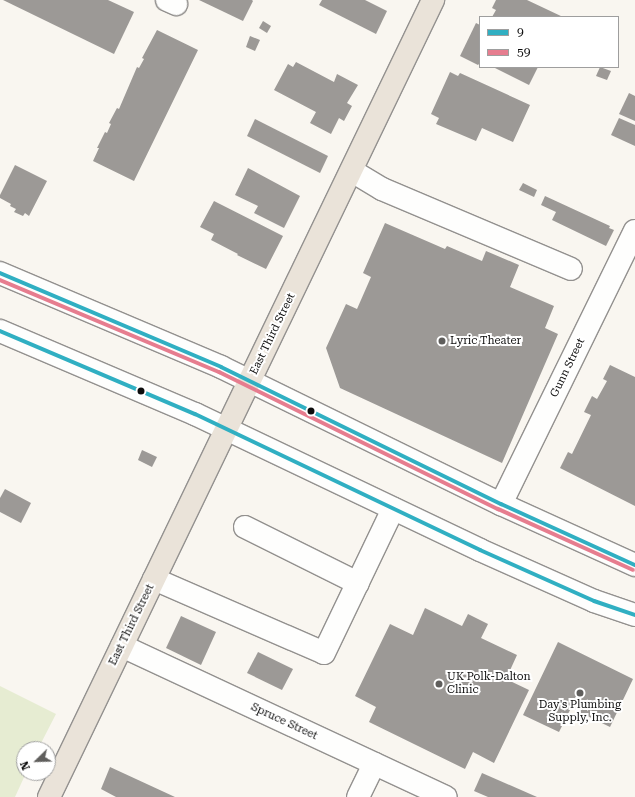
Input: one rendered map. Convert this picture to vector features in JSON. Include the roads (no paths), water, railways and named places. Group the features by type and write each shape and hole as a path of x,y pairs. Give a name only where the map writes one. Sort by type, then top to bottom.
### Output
{"main road":[{"name":"East Third Street","path":"49,797 434,0"}],"street":[{"path":"352,171 382,189 571,269"},
{"name":"Gunn Street","path":"501,504 635,231"},
{"path":"0,273 222,368 501,504 635,565"},
{"path":"0,331 195,414 393,509 594,601 635,616"},
{"path":"154,579 324,653 393,509"},
{"path":"245,527 358,583"},
{"name":"Spruce Street","path":"122,646 446,797"},
{"path":"358,797 374,764"}],"place":[{"name":"Lyric Theater","path":"442,341"},
{"name":"UK Polk-Dalton Clinic","path":"439,684"},
{"name":"Day's Plumbing Supply, Inc.","path":"580,693"}]}
